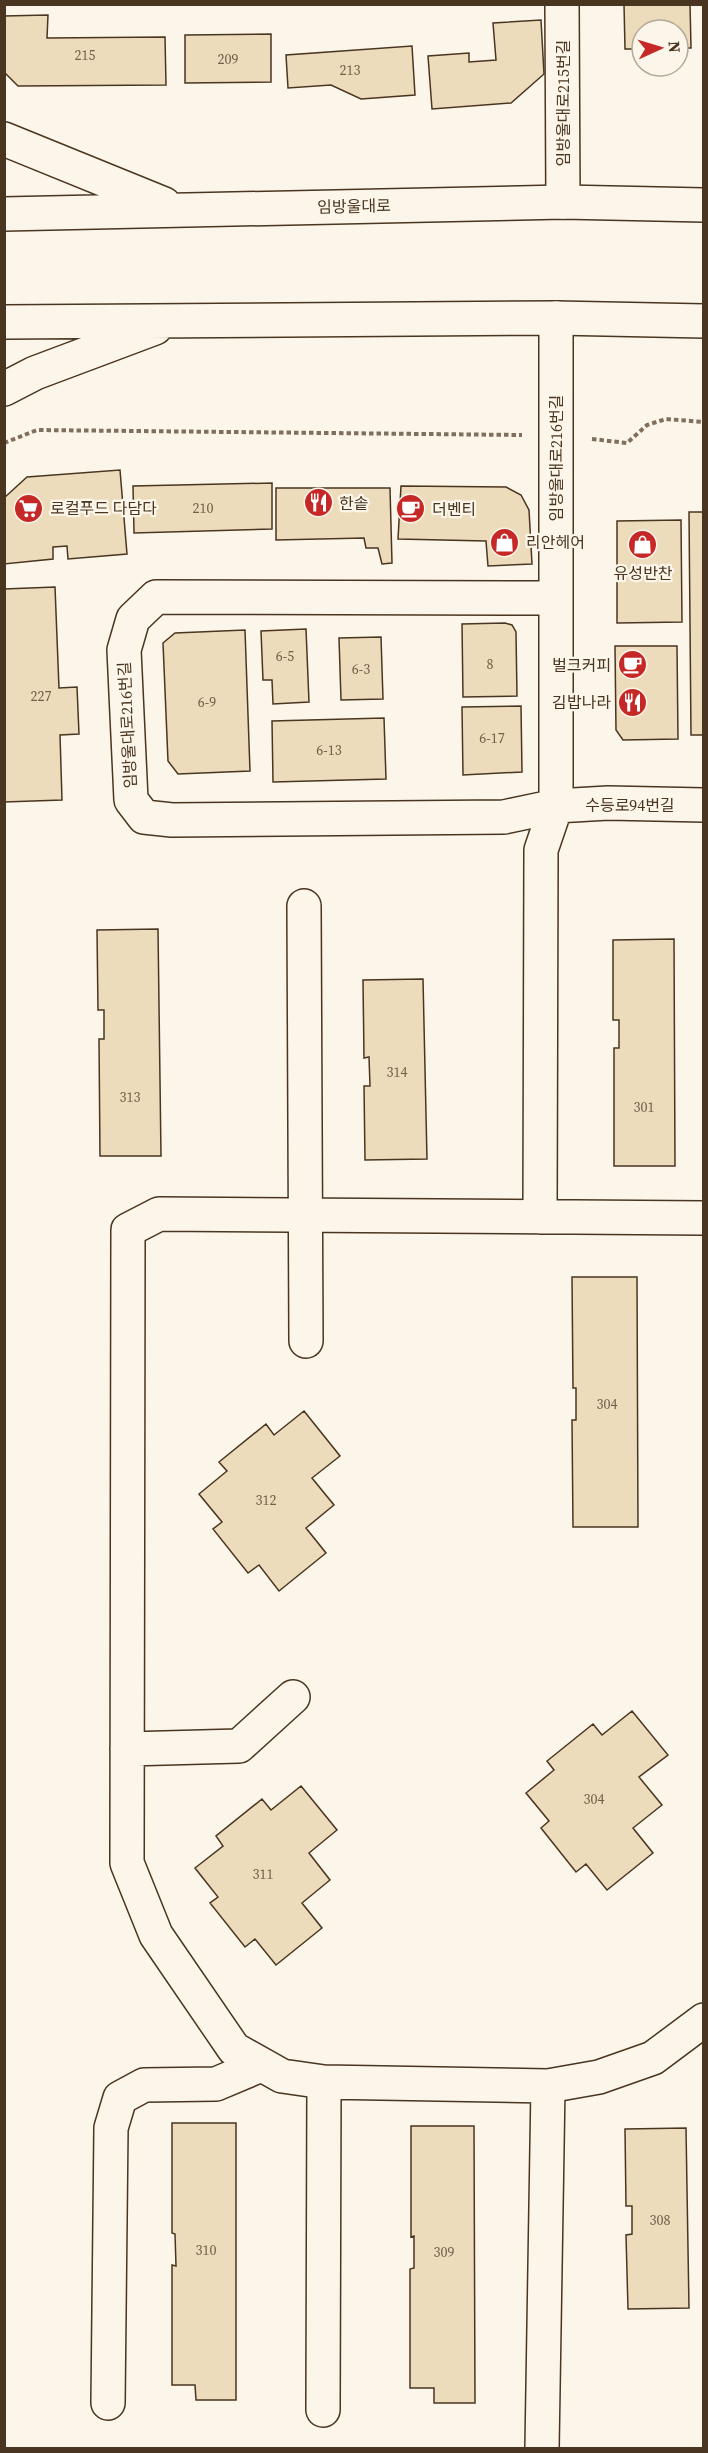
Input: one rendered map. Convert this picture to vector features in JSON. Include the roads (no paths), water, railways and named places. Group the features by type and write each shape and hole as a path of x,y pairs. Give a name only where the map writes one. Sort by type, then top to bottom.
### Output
{"street":[{"name":"임방울대로215번길","path":"562,4 563,202"},
{"path":"4,139 177,209"},
{"name":"임방울대로","path":"4,214 563,202 704,205"},
{"path":"4,322 556,318 704,321"},
{"name":"임방울대로216번길","path":"555,598 156,597 133,619 124,650 131,801 144,817 172,820 504,817 556,806 556,318"},
{"path":"4,389 35,373 178,320"},
{"name":"수등로94번길","path":"556,806 608,803 704,805"},
{"path":"540,1217 541,850 556,806"},
{"path":"304,906 306,1341"},
{"path":"704,1218 159,1214 128,1230 127,1749 127,1863 156,1935 234,2049 282,2076 324,2082 548,2086 599,2078 653,2058 704,2020"},
{"path":"127,1749 239,1746 293,1697"},
{"path":"108,2403 111,2128 120,2098 144,2085 216,2084 261,2064"},
{"path":"323,2410 324,2082"},
{"path":"542,2448 548,2086"}],"place":[{"name":"한솥","path":"318,503"},
{"name":"로컬푸드 다담다","path":"29,508"},
{"name":"더벤티","path":"411,509"},
{"name":"리안헤어","path":"505,542"},
{"name":"유성반찬","path":"643,545"},
{"name":"벌크커피","path":"632,665"},
{"name":"김밥나라","path":"632,702"}]}
